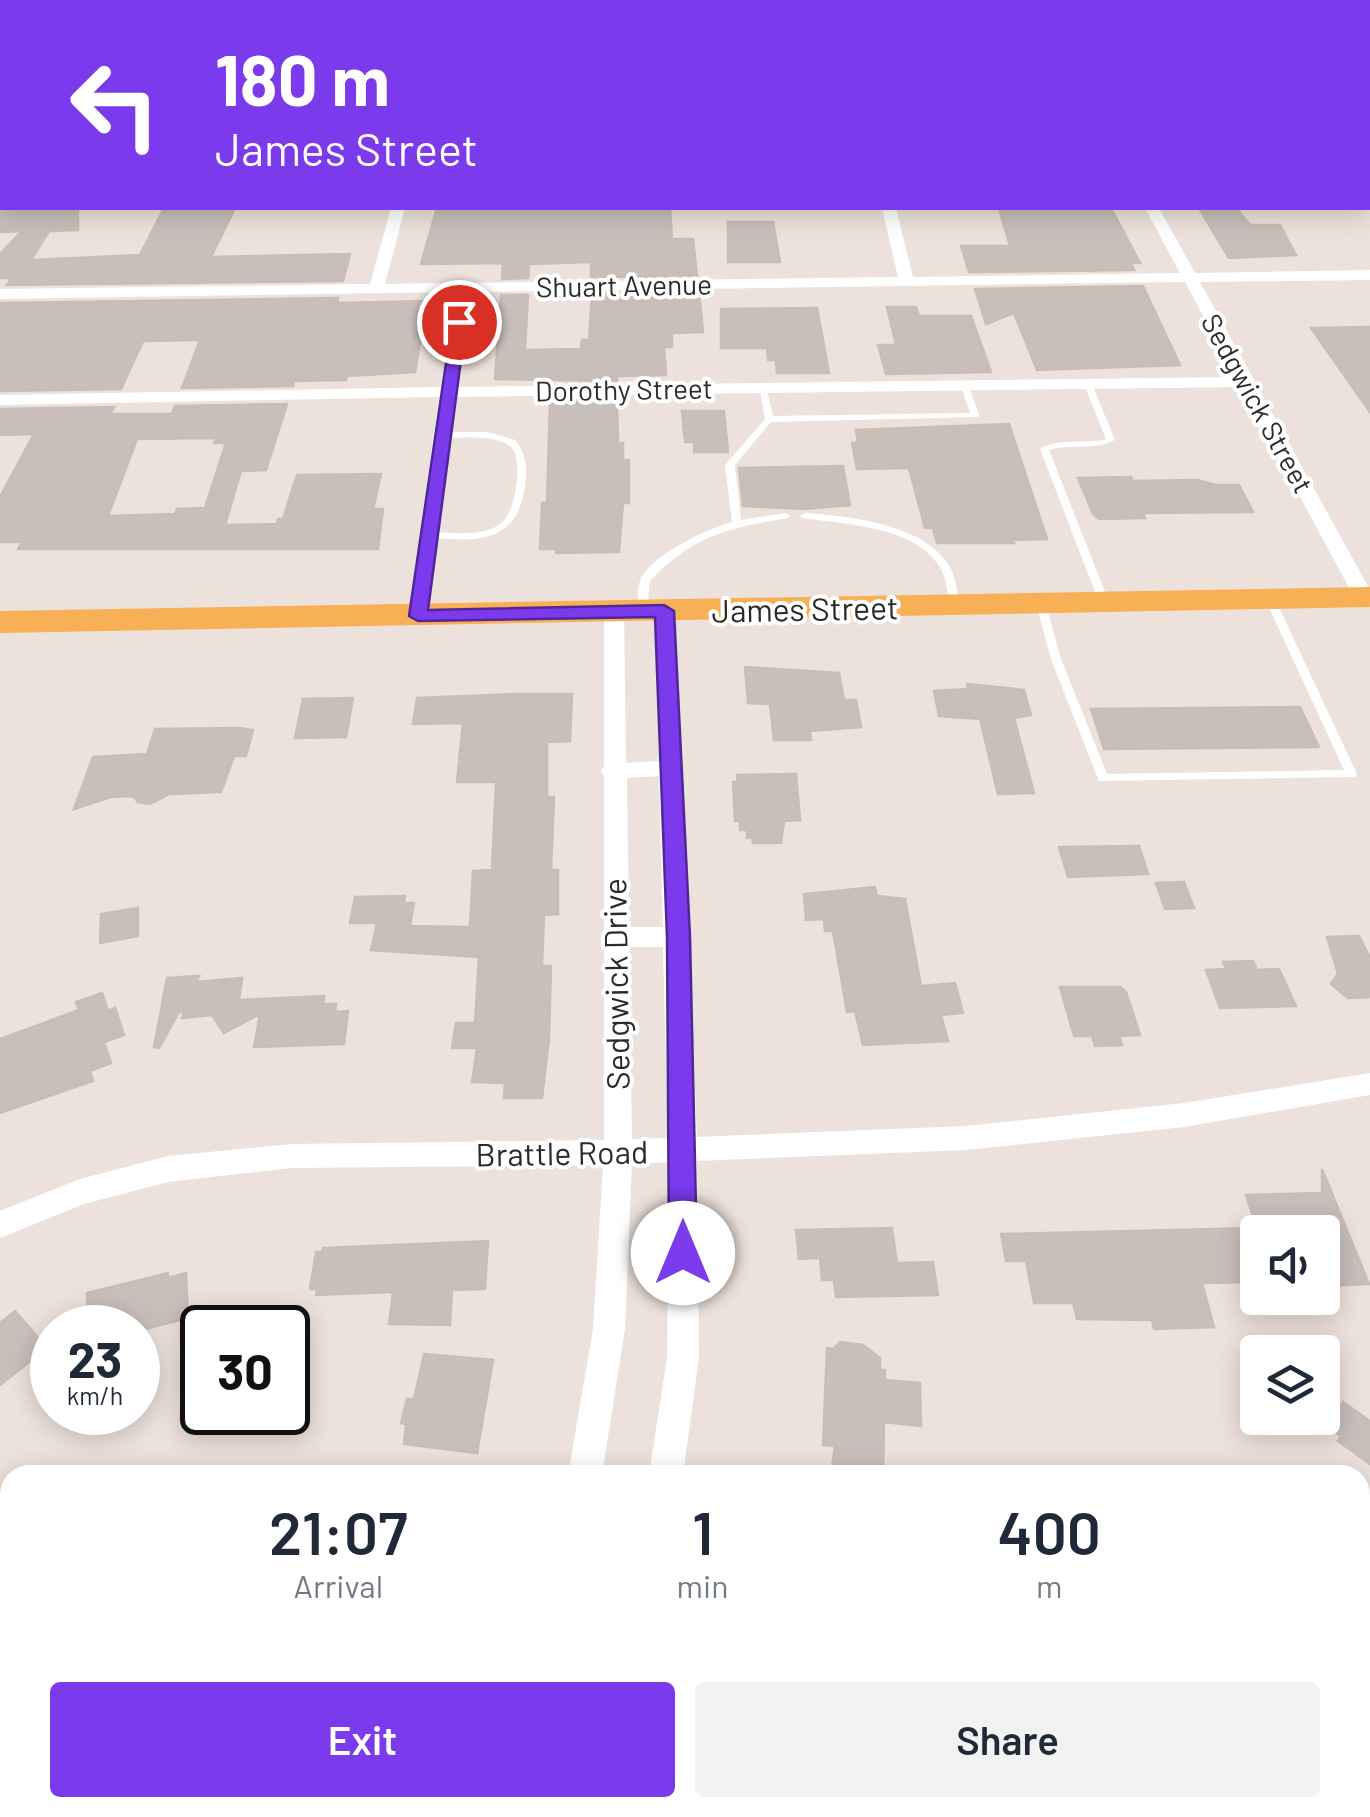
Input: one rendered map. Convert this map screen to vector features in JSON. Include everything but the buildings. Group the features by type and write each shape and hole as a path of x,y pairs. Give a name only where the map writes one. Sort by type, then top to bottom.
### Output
{"main road":[{"name":"James Street","path":"0,622 1367,597"}],"street":[{"path":"376,289 397,210"},
{"path":"889,210 907,282"},
{"name":"Sedgwick Street","path":"1153,210 1367,597"},
{"name":"Shuart Avenue","path":"0,294 1370,275"},
{"path":"418,616 463,288"},
{"name":"Dorothy Street","path":"0,400 964,383 1247,382"},
{"name":"Sedgwick Drive","path":"640,611 670,768 679,937 683,1357 667,1465"},
{"name":"Sedgwick Drive","path":"587,1465 609,1329 618,1152 612,771 640,611"},
{"path":"612,771 670,768"},
{"path":"615,937 679,937"},
{"name":"Brattle Road","path":"0,1225 80,1192 168,1169 292,1156 618,1152 966,1138 1184,1115 1370,1084"}],"lane":[{"path":"1087,382 1111,440 1101,444 1054,444 1044,449 1104,602"},
{"path":"736,522 730,465 769,418 975,415 964,383"},
{"path":"762,386 769,418"},
{"path":"429,535 492,534 512,521 520,508 522,458 512,442 487,435 442,435"},
{"path":"640,611 644,580 654,568 702,536 736,522 785,516"},
{"path":"805,516 882,528 920,546 944,565 955,606"},
{"path":"1041,604 1056,660 1103,778 1351,774 1270,599"}],"route":[{"path":"459,322 418,616 664,611 679,937 683,1253"}]}
